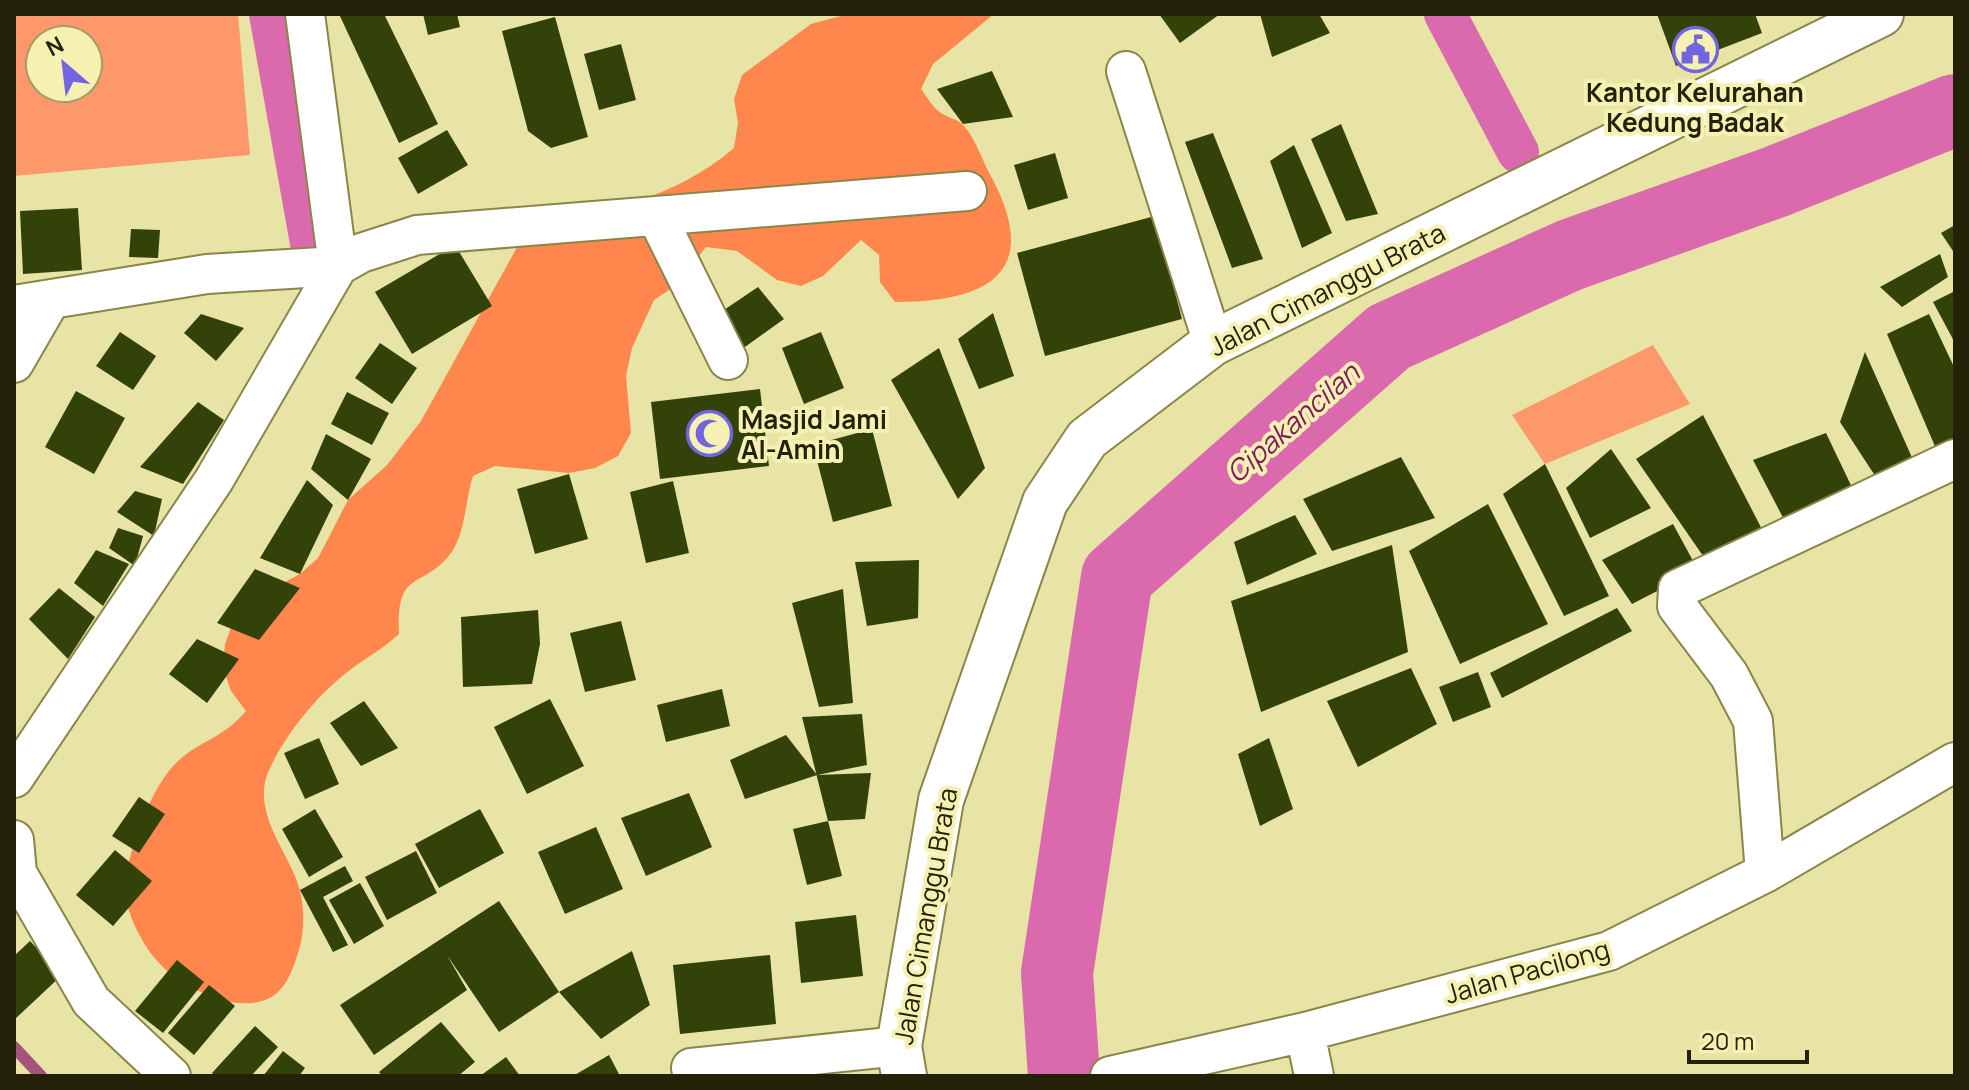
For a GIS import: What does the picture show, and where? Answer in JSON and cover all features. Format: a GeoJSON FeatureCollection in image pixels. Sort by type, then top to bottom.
{"type":"FeatureCollection","features":[{"type":"Feature","properties":{"kind":"street"},"geometry":{"type":"LineString","coordinates":[[14,778],[214,480],[338,266],[305,14]]}},
{"type":"Feature","properties":{"kind":"street","name":"Jalan Cimanggu Brata"},"geometry":{"type":"LineString","coordinates":[[902,1061],[941,800],[1045,502],[1087,439],[1213,343],[1881,14]]}},
{"type":"Feature","properties":{"kind":"street"},"geometry":{"type":"LineString","coordinates":[[1126,71],[1213,343]]}},
{"type":"Feature","properties":{"kind":"street"},"geometry":{"type":"LineString","coordinates":[[14,305],[207,274],[338,266],[361,253],[417,235],[967,191]]}},
{"type":"Feature","properties":{"kind":"street"},"geometry":{"type":"LineString","coordinates":[[657,217],[728,360]]}},
{"type":"Feature","properties":{"kind":"street"},"geometry":{"type":"LineString","coordinates":[[14,363],[51,299]]}},
{"type":"Feature","properties":{"kind":"street"},"geometry":{"type":"LineString","coordinates":[[1765,873],[1753,721],[1729,675],[1677,606],[1678,589],[1955,459]]}},
{"type":"Feature","properties":{"kind":"street","name":"Jalan Pacilong"},"geometry":{"type":"LineString","coordinates":[[1110,1076],[1305,1032],[1609,951],[1765,873],[1955,762]]}},
{"type":"Feature","properties":{"kind":"street"},"geometry":{"type":"LineString","coordinates":[[14,840],[17,873],[91,1001],[171,1076]]}},
{"type":"Feature","properties":{"kind":"street"},"geometry":{"type":"LineString","coordinates":[[1305,1032],[1314,1076]]}},
{"type":"Feature","properties":{"kind":"street"},"geometry":{"type":"LineString","coordinates":[[691,1068],[902,1061]]}},
{"type":"Feature","properties":{"kind":"shaded area"},"geometry":{"type":"Polygon","coordinates":[[[14,14],[238,14],[250,155],[14,176],[14,14]]]}},
{"type":"Feature","properties":{"kind":"shaded area"},"geometry":{"type":"Polygon","coordinates":[[[848,14],[994,14],[933,64],[921,89],[938,111],[967,129],[1006,211],[1011,238],[1007,260],[996,276],[979,288],[955,296],[895,302],[880,282],[879,255],[861,240],[823,276],[801,286],[777,280],[737,251],[706,247],[675,286],[654,300],[632,348],[626,376],[631,433],[618,456],[595,468],[569,473],[495,466],[473,476],[456,545],[440,565],[406,589],[399,613],[399,634],[327,690],[295,727],[277,754],[265,782],[266,810],[298,885],[303,914],[301,944],[286,983],[266,1000],[234,1002],[200,992],[171,974],[139,935],[126,899],[126,876],[144,815],[169,771],[246,711],[231,691],[223,668],[225,644],[233,622],[248,602],[300,574],[318,558],[348,500],[387,465],[421,421],[526,231],[636,202],[687,180],[711,165],[734,148],[738,123],[734,99],[742,75],[811,24],[848,14]]]}},
{"type":"Feature","properties":{"kind":"shaded area"},"geometry":{"type":"Polygon","coordinates":[[[1653,345],[1690,404],[1545,464],[1512,415],[1653,345]]]}},
{"type":"Feature","properties":{"kind":"building"},"geometry":{"type":"Polygon","coordinates":[[[339,14],[384,14],[438,124],[399,143],[339,14]]]}},
{"type":"Feature","properties":{"kind":"building"},"geometry":{"type":"Polygon","coordinates":[[[423,14],[457,14],[460,27],[428,35],[423,14]]]}},
{"type":"Feature","properties":{"kind":"building"},"geometry":{"type":"Polygon","coordinates":[[[1159,14],[1220,14],[1180,43],[1159,14]]]}},
{"type":"Feature","properties":{"kind":"building"},"geometry":{"type":"Polygon","coordinates":[[[1260,14],[1319,14],[1330,33],[1272,57],[1260,14]]]}},
{"type":"Feature","properties":{"kind":"building","name":"Kantor Kelurahan Kedung Badak"},"geometry":{"type":"Polygon","coordinates":[[[1657,14],[1755,14],[1762,33],[1676,66],[1657,14]]]}},
{"type":"Feature","properties":{"kind":"building"},"geometry":{"type":"Polygon","coordinates":[[[555,17],[588,137],[551,148],[528,131],[502,31],[555,17]]]}},
{"type":"Feature","properties":{"kind":"building"},"geometry":{"type":"Polygon","coordinates":[[[621,44],[636,100],[599,110],[584,54],[621,44]]]}},
{"type":"Feature","properties":{"kind":"building"},"geometry":{"type":"Polygon","coordinates":[[[992,71],[1013,117],[963,124],[937,89],[992,71]]]}},
{"type":"Feature","properties":{"kind":"building"},"geometry":{"type":"Polygon","coordinates":[[[1341,124],[1378,214],[1346,221],[1311,139],[1341,124]]]}},
{"type":"Feature","properties":{"kind":"building"},"geometry":{"type":"Polygon","coordinates":[[[447,130],[468,165],[418,194],[398,158],[447,130]]]}},
{"type":"Feature","properties":{"kind":"building"},"geometry":{"type":"Polygon","coordinates":[[[1213,133],[1263,259],[1232,268],[1185,142],[1213,133]]]}},
{"type":"Feature","properties":{"kind":"building"},"geometry":{"type":"Polygon","coordinates":[[[1294,145],[1332,233],[1302,248],[1270,161],[1294,145]]]}},
{"type":"Feature","properties":{"kind":"building"},"geometry":{"type":"Polygon","coordinates":[[[1055,153],[1068,198],[1028,210],[1014,165],[1055,153]]]}},
{"type":"Feature","properties":{"kind":"building"},"geometry":{"type":"Polygon","coordinates":[[[78,208],[82,270],[23,274],[20,211],[78,208]]]}},
{"type":"Feature","properties":{"kind":"building"},"geometry":{"type":"Polygon","coordinates":[[[1155,216],[1182,319],[1045,356],[1017,253],[1155,216]]]}},
{"type":"Feature","properties":{"kind":"building"},"geometry":{"type":"Polygon","coordinates":[[[1955,225],[1955,254],[1941,233],[1955,225]]]}},
{"type":"Feature","properties":{"kind":"building"},"geometry":{"type":"Polygon","coordinates":[[[131,229],[160,230],[158,258],[129,257],[131,229]]]}},
{"type":"Feature","properties":{"kind":"building"},"geometry":{"type":"Polygon","coordinates":[[[455,245],[492,306],[412,354],[375,292],[455,245]]]}},
{"type":"Feature","properties":{"kind":"building"},"geometry":{"type":"Polygon","coordinates":[[[1940,254],[1948,277],[1902,307],[1880,287],[1940,254]]]}},
{"type":"Feature","properties":{"kind":"building"},"geometry":{"type":"Polygon","coordinates":[[[758,287],[784,319],[738,352],[715,316],[758,287]]]}},
{"type":"Feature","properties":{"kind":"building"},"geometry":{"type":"Polygon","coordinates":[[[1955,291],[1955,343],[1933,302],[1955,291]]]}},
{"type":"Feature","properties":{"kind":"building"},"geometry":{"type":"Polygon","coordinates":[[[993,313],[1014,376],[979,389],[958,339],[993,313]]]}},
{"type":"Feature","properties":{"kind":"building"},"geometry":{"type":"Polygon","coordinates":[[[201,314],[244,328],[216,361],[184,333],[201,314]]]}},
{"type":"Feature","properties":{"kind":"building"},"geometry":{"type":"Polygon","coordinates":[[[1929,314],[1955,369],[1955,441],[1937,451],[1887,334],[1929,314]]]}},
{"type":"Feature","properties":{"kind":"building"},"geometry":{"type":"Polygon","coordinates":[[[120,332],[156,356],[133,390],[96,366],[120,332]]]}},
{"type":"Feature","properties":{"kind":"building"},"geometry":{"type":"Polygon","coordinates":[[[821,332],[844,388],[804,404],[782,348],[821,332]]]}},
{"type":"Feature","properties":{"kind":"building"},"geometry":{"type":"Polygon","coordinates":[[[380,343],[417,368],[392,404],[355,378],[380,343]]]}},
{"type":"Feature","properties":{"kind":"building"},"geometry":{"type":"Polygon","coordinates":[[[939,348],[985,468],[958,499],[891,380],[939,348]]]}},
{"type":"Feature","properties":{"kind":"building"},"geometry":{"type":"Polygon","coordinates":[[[1865,352],[1918,471],[1883,488],[1840,422],[1865,352]]]}},
{"type":"Feature","properties":{"kind":"building","name":"Masjid Jami Al-Amin"},"geometry":{"type":"Polygon","coordinates":[[[760,389],[769,466],[660,479],[651,402],[760,389]]]}},
{"type":"Feature","properties":{"kind":"building"},"geometry":{"type":"Polygon","coordinates":[[[76,391],[125,418],[94,474],[45,447],[76,391]]]}},
{"type":"Feature","properties":{"kind":"building"},"geometry":{"type":"Polygon","coordinates":[[[347,392],[389,413],[372,445],[331,424],[347,392]]]}},
{"type":"Feature","properties":{"kind":"building"},"geometry":{"type":"Polygon","coordinates":[[[198,402],[224,420],[183,484],[140,467],[198,402]]]}},
{"type":"Feature","properties":{"kind":"building"},"geometry":{"type":"Polygon","coordinates":[[[1703,415],[1767,539],[1710,566],[1636,459],[1703,415]]]}},
{"type":"Feature","properties":{"kind":"building"},"geometry":{"type":"Polygon","coordinates":[[[872,429],[892,506],[833,522],[813,445],[872,429]]]}},
{"type":"Feature","properties":{"kind":"building"},"geometry":{"type":"Polygon","coordinates":[[[1826,433],[1858,500],[1790,531],[1753,460],[1826,433]]]}},
{"type":"Feature","properties":{"kind":"building"},"geometry":{"type":"Polygon","coordinates":[[[326,434],[371,459],[348,500],[311,469],[326,434]]]}},
{"type":"Feature","properties":{"kind":"building"},"geometry":{"type":"Polygon","coordinates":[[[1611,449],[1651,508],[1590,538],[1566,488],[1611,449]]]}},
{"type":"Feature","properties":{"kind":"building"},"geometry":{"type":"Polygon","coordinates":[[[1401,457],[1435,518],[1332,551],[1303,499],[1401,457]]]}},
{"type":"Feature","properties":{"kind":"building"},"geometry":{"type":"Polygon","coordinates":[[[1545,464],[1609,596],[1564,616],[1503,494],[1545,464]]]}},
{"type":"Feature","properties":{"kind":"building"},"geometry":{"type":"Polygon","coordinates":[[[569,474],[588,539],[535,554],[517,489],[569,474]]]}},
{"type":"Feature","properties":{"kind":"building"},"geometry":{"type":"Polygon","coordinates":[[[307,480],[333,505],[300,574],[260,558],[307,480]]]}},
{"type":"Feature","properties":{"kind":"building"},"geometry":{"type":"Polygon","coordinates":[[[673,481],[689,553],[646,563],[630,492],[673,481]]]}},
{"type":"Feature","properties":{"kind":"building"},"geometry":{"type":"Polygon","coordinates":[[[135,491],[162,499],[154,536],[117,512],[135,491]]]}},
{"type":"Feature","properties":{"kind":"building"},"geometry":{"type":"Polygon","coordinates":[[[1488,504],[1548,624],[1460,664],[1409,551],[1488,504]]]}},
{"type":"Feature","properties":{"kind":"building"},"geometry":{"type":"Polygon","coordinates":[[[1295,515],[1317,554],[1247,585],[1234,542],[1295,515]]]}},
{"type":"Feature","properties":{"kind":"building"},"geometry":{"type":"Polygon","coordinates":[[[1673,524],[1698,570],[1632,604],[1602,560],[1673,524]]]}},
{"type":"Feature","properties":{"kind":"building"},"geometry":{"type":"Polygon","coordinates":[[[118,528],[143,536],[135,566],[109,548],[118,528]]]}},
{"type":"Feature","properties":{"kind":"building"},"geometry":{"type":"Polygon","coordinates":[[[1392,545],[1408,652],[1261,712],[1231,601],[1392,545]]]}},
{"type":"Feature","properties":{"kind":"building"},"geometry":{"type":"Polygon","coordinates":[[[96,550],[129,564],[103,606],[74,583],[96,550]]]}},
{"type":"Feature","properties":{"kind":"building"},"geometry":{"type":"Polygon","coordinates":[[[919,560],[918,618],[867,626],[855,562],[919,560]]]}},
{"type":"Feature","properties":{"kind":"building"},"geometry":{"type":"Polygon","coordinates":[[[255,569],[300,588],[259,640],[217,623],[255,569]]]}},
{"type":"Feature","properties":{"kind":"building"},"geometry":{"type":"Polygon","coordinates":[[[59,588],[95,617],[68,659],[29,619],[59,588]]]}},
{"type":"Feature","properties":{"kind":"building"},"geometry":{"type":"Polygon","coordinates":[[[843,589],[853,703],[819,707],[792,603],[843,589]]]}},
{"type":"Feature","properties":{"kind":"building"},"geometry":{"type":"Polygon","coordinates":[[[1617,608],[1632,631],[1502,698],[1490,673],[1617,608]]]}},
{"type":"Feature","properties":{"kind":"building"},"geometry":{"type":"Polygon","coordinates":[[[538,610],[540,644],[532,684],[463,687],[461,617],[538,610]]]}},
{"type":"Feature","properties":{"kind":"building"},"geometry":{"type":"Polygon","coordinates":[[[621,621],[636,680],[585,692],[570,633],[621,621]]]}},
{"type":"Feature","properties":{"kind":"building"},"geometry":{"type":"Polygon","coordinates":[[[197,639],[239,659],[207,703],[169,674],[197,639]]]}},
{"type":"Feature","properties":{"kind":"building"},"geometry":{"type":"Polygon","coordinates":[[[1411,668],[1437,724],[1358,767],[1327,701],[1411,668]]]}},
{"type":"Feature","properties":{"kind":"building"},"geometry":{"type":"Polygon","coordinates":[[[1478,672],[1491,707],[1453,722],[1439,687],[1478,672]]]}},
{"type":"Feature","properties":{"kind":"building"},"geometry":{"type":"Polygon","coordinates":[[[722,689],[730,726],[666,742],[657,705],[722,689]]]}},
{"type":"Feature","properties":{"kind":"building"},"geometry":{"type":"Polygon","coordinates":[[[550,699],[584,766],[527,794],[494,727],[550,699]]]}},
{"type":"Feature","properties":{"kind":"building"},"geometry":{"type":"Polygon","coordinates":[[[364,701],[398,748],[361,766],[330,723],[364,701]]]}},
{"type":"Feature","properties":{"kind":"building"},"geometry":{"type":"Polygon","coordinates":[[[862,714],[867,765],[817,775],[871,773],[865,819],[828,821],[802,717],[862,714]]]}},
{"type":"Feature","properties":{"kind":"building"},"geometry":{"type":"Polygon","coordinates":[[[786,735],[817,775],[745,799],[730,760],[786,735]]]}},
{"type":"Feature","properties":{"kind":"building"},"geometry":{"type":"Polygon","coordinates":[[[319,738],[339,784],[305,799],[284,753],[319,738]]]}},
{"type":"Feature","properties":{"kind":"building"},"geometry":{"type":"Polygon","coordinates":[[[1269,738],[1293,809],[1260,826],[1238,754],[1269,738]]]}},
{"type":"Feature","properties":{"kind":"building"},"geometry":{"type":"Polygon","coordinates":[[[689,793],[712,847],[646,876],[621,818],[689,793]]]}},
{"type":"Feature","properties":{"kind":"building"},"geometry":{"type":"Polygon","coordinates":[[[139,797],[165,814],[139,853],[112,836],[139,797]]]}},
{"type":"Feature","properties":{"kind":"building"},"geometry":{"type":"Polygon","coordinates":[[[315,809],[343,857],[309,877],[282,829],[315,809]]]}},
{"type":"Feature","properties":{"kind":"building"},"geometry":{"type":"Polygon","coordinates":[[[480,809],[504,853],[439,888],[415,844],[480,809]]]}},
{"type":"Feature","properties":{"kind":"building"},"geometry":{"type":"Polygon","coordinates":[[[828,821],[842,876],[807,885],[793,829],[828,821]]]}},
{"type":"Feature","properties":{"kind":"building"},"geometry":{"type":"Polygon","coordinates":[[[596,827],[623,889],[565,914],[538,852],[596,827]]]}},
{"type":"Feature","properties":{"kind":"building"},"geometry":{"type":"Polygon","coordinates":[[[115,850],[152,881],[113,926],[76,895],[115,850]]]}},
{"type":"Feature","properties":{"kind":"building"},"geometry":{"type":"Polygon","coordinates":[[[416,851],[437,893],[387,920],[365,877],[416,851]]]}},
{"type":"Feature","properties":{"kind":"building"},"geometry":{"type":"Polygon","coordinates":[[[345,866],[353,881],[323,897],[348,945],[333,952],[300,890],[345,866]]]}},
{"type":"Feature","properties":{"kind":"building"},"geometry":{"type":"Polygon","coordinates":[[[360,883],[384,926],[354,944],[329,900],[360,883]]]}},
{"type":"Feature","properties":{"kind":"building"},"geometry":{"type":"Polygon","coordinates":[[[499,901],[559,992],[499,1032],[447,955],[467,990],[374,1055],[340,1005],[499,901]]]}},
{"type":"Feature","properties":{"kind":"building"},"geometry":{"type":"Polygon","coordinates":[[[856,915],[863,976],[801,983],[795,922],[856,915]]]}},
{"type":"Feature","properties":{"kind":"building"},"geometry":{"type":"Polygon","coordinates":[[[30,941],[62,975],[14,1020],[14,956],[30,941]]]}},
{"type":"Feature","properties":{"kind":"building"},"geometry":{"type":"Polygon","coordinates":[[[632,951],[650,1005],[601,1039],[559,992],[632,951]]]}},
{"type":"Feature","properties":{"kind":"building"},"geometry":{"type":"Polygon","coordinates":[[[770,955],[776,1024],[680,1034],[673,965],[770,955]]]}},
{"type":"Feature","properties":{"kind":"building"},"geometry":{"type":"Polygon","coordinates":[[[177,960],[204,982],[163,1033],[135,1011],[177,960]]]}},
{"type":"Feature","properties":{"kind":"building"},"geometry":{"type":"Polygon","coordinates":[[[209,985],[235,1006],[194,1055],[168,1033],[209,985]]]}},
{"type":"Feature","properties":{"kind":"building"},"geometry":{"type":"Polygon","coordinates":[[[441,1022],[475,1062],[458,1076],[382,1076],[379,1072],[441,1022]]]}},
{"type":"Feature","properties":{"kind":"building"},"geometry":{"type":"Polygon","coordinates":[[[255,1026],[278,1047],[251,1076],[215,1076],[212,1073],[255,1026]]]}},
{"type":"Feature","properties":{"kind":"building"},"geometry":{"type":"Polygon","coordinates":[[[283,1051],[305,1068],[299,1076],[263,1076],[283,1051]]]}},
{"type":"Feature","properties":{"kind":"building"},"geometry":{"type":"Polygon","coordinates":[[[609,1055],[620,1076],[573,1076],[609,1055]]]}},
{"type":"Feature","properties":{"kind":"building"},"geometry":{"type":"Polygon","coordinates":[[[506,1057],[520,1076],[480,1076],[506,1057]]]}},
{"type":"Feature","properties":{"kind":"waterway"},"geometry":{"type":"LineString","coordinates":[[270,14],[311,243]]}},
{"type":"Feature","properties":{"kind":"waterway"},"geometry":{"type":"LineString","coordinates":[[1445,14],[1518,152]]}},
{"type":"Feature","properties":{"kind":"waterway","name":"Cipakancilan"},"geometry":{"type":"LineString","coordinates":[[1064,1076],[1057,973],[1117,577],[1389,337],[1570,255],[1775,182],[1955,110]]}},
{"type":"Feature","properties":{"kind":"waterway"},"geometry":{"type":"LineString","coordinates":[[14,1047],[41,1076]]}},
{"type":"Feature","properties":{"kind":"place","name":"Kantor Kelurahan Kedung Badak"},"geometry":{"type":"Point","coordinates":[1695,49]}},
{"type":"Feature","properties":{"kind":"place","name":"Masjid Jami Al-Amin"},"geometry":{"type":"Point","coordinates":[710,434]}}]}
